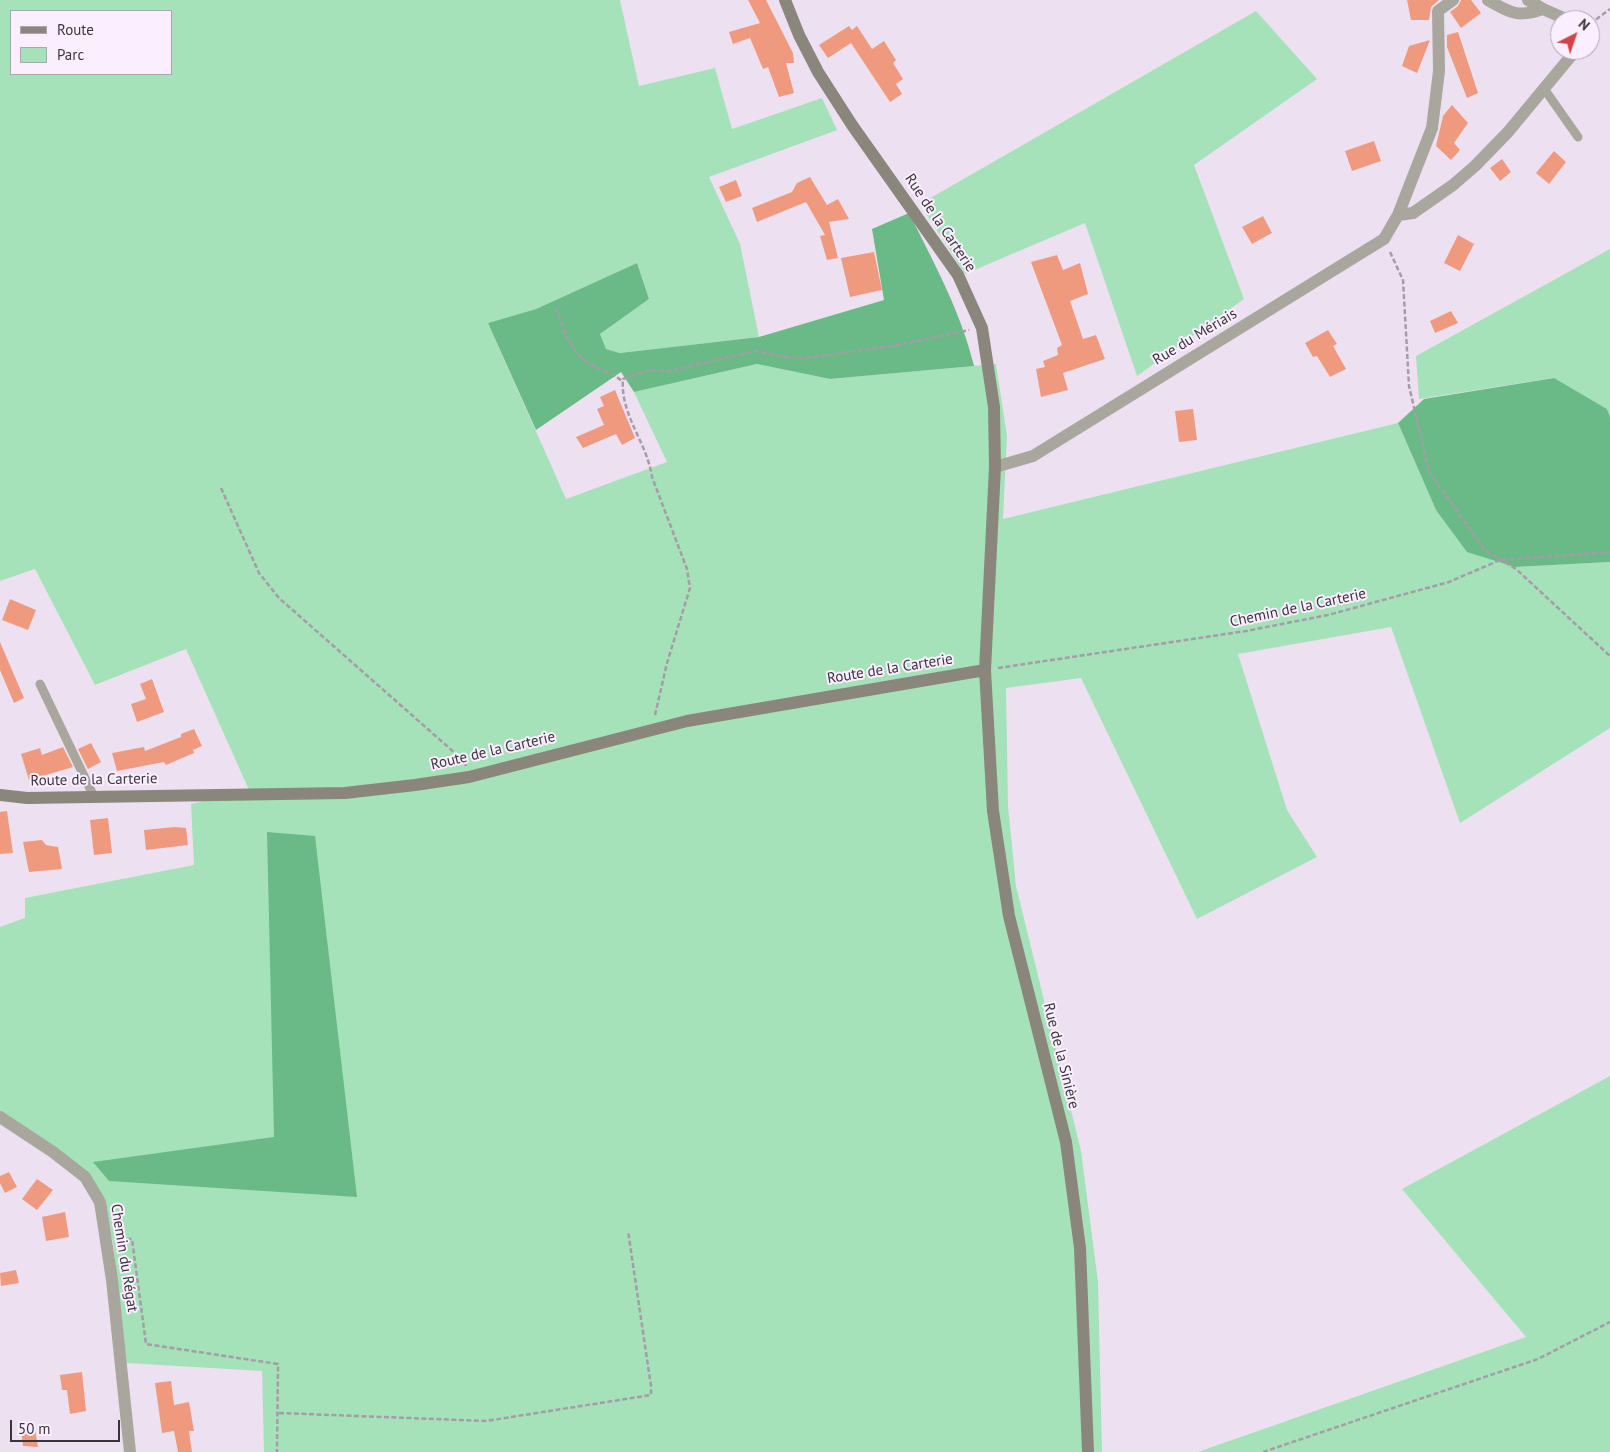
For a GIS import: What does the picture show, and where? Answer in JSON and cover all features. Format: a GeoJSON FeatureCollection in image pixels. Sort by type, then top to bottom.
{"type":"FeatureCollection","features":[{"type":"Feature","properties":{"kind":"street","name":"Rue de la Carterie"},"geometry":{"type":"LineString","coordinates":[[785,0],[799,35],[818,72],[852,125],[958,275],[982,328],[994,407],[995,467],[985,670]]}},
{"type":"Feature","properties":{"kind":"street","name":"Rue du Mériais"},"geometry":{"type":"LineString","coordinates":[[995,467],[1033,456],[1384,239],[1398,214],[1432,128],[1439,71],[1438,11],[1452,0]]}},
{"type":"Feature","properties":{"kind":"street"},"geometry":{"type":"LineString","coordinates":[[1488,0],[1525,16],[1543,10]]}},
{"type":"Feature","properties":{"kind":"street"},"geometry":{"type":"LineString","coordinates":[[1528,0],[1550,13]]}},
{"type":"Feature","properties":{"kind":"street"},"geometry":{"type":"LineString","coordinates":[[1398,214],[1413,214],[1453,185],[1501,139],[1545,90],[1568,60]]}},
{"type":"Feature","properties":{"kind":"street","name":"Route de la Carterie"},"geometry":{"type":"LineString","coordinates":[[0,795],[27,798],[345,794],[470,776],[646,730],[865,689],[985,670]]}},
{"type":"Feature","properties":{"kind":"street","name":"Rue de la Sinière"},"geometry":{"type":"LineString","coordinates":[[985,670],[993,810],[1009,916],[1066,1142],[1080,1248],[1088,1452]]}},
{"type":"Feature","properties":{"kind":"street","name":"Chemin du Régat"},"geometry":{"type":"LineString","coordinates":[[0,1116],[53,1152],[85,1177],[100,1202],[120,1346],[130,1452]]}},
{"type":"Feature","properties":{"kind":"lane"},"geometry":{"type":"LineString","coordinates":[[1545,90],[1578,137]]}},
{"type":"Feature","properties":{"kind":"lane"},"geometry":{"type":"LineString","coordinates":[[40,684],[94,797]]}},
{"type":"Feature","properties":{"kind":"path"},"geometry":{"type":"LineString","coordinates":[[1384,239],[1403,280],[1410,386],[1429,472],[1485,550],[1516,570],[1576,628],[1610,656]]}},
{"type":"Feature","properties":{"kind":"path"},"geometry":{"type":"LineString","coordinates":[[556,308],[571,346],[588,363],[614,373],[623,382]]}},
{"type":"Feature","properties":{"kind":"path"},"geometry":{"type":"LineString","coordinates":[[646,730],[655,714],[667,663],[690,588],[687,569],[652,477],[650,461],[624,402],[623,379],[650,370],[670,372],[756,351],[798,359],[893,346],[982,328]]}},
{"type":"Feature","properties":{"kind":"path"},"geometry":{"type":"LineString","coordinates":[[221,488],[259,573],[279,598],[464,761],[470,776]]}},
{"type":"Feature","properties":{"kind":"path","name":"Chemin de la Carterie"},"geometry":{"type":"LineString","coordinates":[[985,670],[1067,660],[1246,631],[1328,615],[1449,582],[1500,560],[1610,552]]}},
{"type":"Feature","properties":{"kind":"path"},"geometry":{"type":"LineString","coordinates":[[279,1413],[486,1421],[651,1395],[652,1386],[628,1231]]}},
{"type":"Feature","properties":{"kind":"path"},"geometry":{"type":"LineString","coordinates":[[106,1238],[132,1240],[146,1344],[278,1364],[279,1413],[277,1452]]}},
{"type":"Feature","properties":{"kind":"path"},"geometry":{"type":"LineString","coordinates":[[1263,1452],[1538,1359],[1610,1322]]}},
{"type":"Feature","properties":{"kind":"green space"},"geometry":{"type":"Polygon","coordinates":[[[0,0],[620,0],[639,86],[715,68],[732,129],[822,98],[837,130],[709,177],[740,244],[759,337],[620,353],[605,349],[600,334],[649,299],[637,263],[536,309],[488,323],[566,499],[667,462],[634,392],[757,364],[830,379],[996,364],[1007,436],[1003,519],[1398,423],[1436,510],[1515,567],[1610,562],[1610,728],[1460,823],[1391,627],[1238,654],[1287,810],[1317,857],[1197,919],[1081,678],[1006,688],[1008,806],[1016,886],[1081,1151],[1098,1282],[1102,1452],[264,1452],[262,1371],[126,1363],[113,1243],[103,1204],[84,1174],[0,1111],[0,927],[25,918],[25,898],[194,865],[191,804],[249,790],[186,649],[95,685],[35,569],[0,581],[0,0]]]}},
{"type":"Feature","properties":{"kind":"green space"},"geometry":{"type":"Polygon","coordinates":[[[1256,11],[1317,79],[1194,165],[1244,299],[1137,376],[1085,223],[965,274],[920,204],[1256,11]]]}},
{"type":"Feature","properties":{"kind":"green space"},"geometry":{"type":"Polygon","coordinates":[[[909,213],[954,307],[969,346],[974,366],[830,379],[757,364],[634,392],[621,372],[536,430],[488,323],[536,309],[637,263],[649,299],[600,334],[606,349],[620,353],[759,337],[884,300],[872,229],[909,213]]]}},
{"type":"Feature","properties":{"kind":"green space"},"geometry":{"type":"Polygon","coordinates":[[[1610,249],[1610,417],[1607,409],[1553,378],[1419,399],[1416,356],[1610,249]]]}},
{"type":"Feature","properties":{"kind":"green space"},"geometry":{"type":"Polygon","coordinates":[[[1554,378],[1607,409],[1610,417],[1610,562],[1515,567],[1467,552],[1436,510],[1398,423],[1424,399],[1554,378]]]}},
{"type":"Feature","properties":{"kind":"green space"},"geometry":{"type":"Polygon","coordinates":[[[267,832],[315,836],[357,1197],[109,1181],[93,1162],[274,1137],[267,832]]]}},
{"type":"Feature","properties":{"kind":"green space"},"geometry":{"type":"Polygon","coordinates":[[[1610,1076],[1610,1452],[1198,1452],[1526,1337],[1402,1189],[1610,1076]]]}},
{"type":"Feature","properties":{"kind":"building"},"geometry":{"type":"Polygon","coordinates":[[[748,0],[766,0],[793,53],[794,63],[786,63],[794,93],[779,97],[768,67],[763,69],[750,38],[733,44],[729,32],[760,23],[748,0]]]}},
{"type":"Feature","properties":{"kind":"building"},"geometry":{"type":"Polygon","coordinates":[[[1407,0],[1439,0],[1431,7],[1429,20],[1411,20],[1407,0]]]}},
{"type":"Feature","properties":{"kind":"building"},"geometry":{"type":"Polygon","coordinates":[[[1461,0],[1471,0],[1481,13],[1461,28],[1450,12],[1458,6],[1461,0]]]}},
{"type":"Feature","properties":{"kind":"building"},"geometry":{"type":"Polygon","coordinates":[[[849,26],[852,30],[857,26],[872,49],[884,41],[896,60],[893,63],[903,79],[896,84],[902,94],[890,102],[851,43],[828,58],[819,45],[849,26]]]}},
{"type":"Feature","properties":{"kind":"building"},"geometry":{"type":"Polygon","coordinates":[[[1458,32],[1478,93],[1467,98],[1447,47],[1447,35],[1458,32]]]}},
{"type":"Feature","properties":{"kind":"building"},"geometry":{"type":"Polygon","coordinates":[[[1430,40],[1417,73],[1402,66],[1409,46],[1430,40]]]}},
{"type":"Feature","properties":{"kind":"building"},"geometry":{"type":"Polygon","coordinates":[[[1452,105],[1468,123],[1454,143],[1460,150],[1451,160],[1436,146],[1443,116],[1452,105]]]}},
{"type":"Feature","properties":{"kind":"building"},"geometry":{"type":"Polygon","coordinates":[[[1374,141],[1381,161],[1352,171],[1345,151],[1374,141]]]}},
{"type":"Feature","properties":{"kind":"building"},"geometry":{"type":"Polygon","coordinates":[[[1554,151],[1566,162],[1549,184],[1536,173],[1554,151]]]}},
{"type":"Feature","properties":{"kind":"building"},"geometry":{"type":"Polygon","coordinates":[[[1502,159],[1511,172],[1500,181],[1490,168],[1502,159]]]}},
{"type":"Feature","properties":{"kind":"building"},"geometry":{"type":"Polygon","coordinates":[[[810,177],[827,205],[838,199],[849,219],[829,222],[838,258],[827,260],[820,236],[825,235],[806,202],[757,222],[752,208],[792,192],[797,183],[810,177]]]}},
{"type":"Feature","properties":{"kind":"building"},"geometry":{"type":"Polygon","coordinates":[[[736,180],[742,196],[726,202],[719,187],[736,180]]]}},
{"type":"Feature","properties":{"kind":"building"},"geometry":{"type":"Polygon","coordinates":[[[1263,216],[1272,233],[1252,244],[1242,227],[1263,216]]]}},
{"type":"Feature","properties":{"kind":"building"},"geometry":{"type":"Polygon","coordinates":[[[1458,235],[1474,244],[1460,271],[1444,263],[1458,235]]]}},
{"type":"Feature","properties":{"kind":"building"},"geometry":{"type":"Polygon","coordinates":[[[874,252],[882,290],[850,297],[841,258],[874,252]]]}},
{"type":"Feature","properties":{"kind":"building"},"geometry":{"type":"Polygon","coordinates":[[[1057,255],[1063,270],[1080,263],[1088,294],[1070,301],[1083,339],[1096,335],[1105,359],[1063,373],[1068,390],[1041,397],[1036,369],[1045,367],[1043,361],[1058,355],[1057,348],[1062,345],[1031,262],[1057,255]]]}},
{"type":"Feature","properties":{"kind":"building"},"geometry":{"type":"Polygon","coordinates":[[[1451,311],[1458,323],[1435,333],[1430,321],[1451,311]]]}},
{"type":"Feature","properties":{"kind":"building"},"geometry":{"type":"Polygon","coordinates":[[[1328,330],[1337,344],[1333,346],[1346,369],[1330,377],[1317,356],[1313,357],[1305,343],[1328,330]]]}},
{"type":"Feature","properties":{"kind":"building"},"geometry":{"type":"Polygon","coordinates":[[[615,390],[635,438],[622,445],[616,434],[583,448],[576,437],[604,425],[597,409],[604,406],[600,397],[615,390]]]}},
{"type":"Feature","properties":{"kind":"building"},"geometry":{"type":"Polygon","coordinates":[[[1193,409],[1197,440],[1179,442],[1175,411],[1193,409]]]}},
{"type":"Feature","properties":{"kind":"building"},"geometry":{"type":"Polygon","coordinates":[[[10,599],[36,610],[28,630],[2,620],[10,599]]]}},
{"type":"Feature","properties":{"kind":"building"},"geometry":{"type":"Polygon","coordinates":[[[0,642],[24,698],[14,703],[0,670],[0,642]]]}},
{"type":"Feature","properties":{"kind":"building"},"geometry":{"type":"Polygon","coordinates":[[[152,679],[164,712],[137,722],[131,704],[146,699],[140,684],[152,679]]]}},
{"type":"Feature","properties":{"kind":"building"},"geometry":{"type":"Polygon","coordinates":[[[194,729],[202,746],[193,750],[194,753],[166,765],[164,762],[117,771],[112,753],[144,747],[145,751],[181,737],[181,734],[194,729]]]}},
{"type":"Feature","properties":{"kind":"building"},"geometry":{"type":"Polygon","coordinates":[[[91,743],[101,762],[88,769],[78,749],[91,743]]]}},
{"type":"Feature","properties":{"kind":"building"},"geometry":{"type":"Polygon","coordinates":[[[63,747],[73,767],[29,780],[21,754],[40,748],[42,755],[63,747]]]}},
{"type":"Feature","properties":{"kind":"building"},"geometry":{"type":"Polygon","coordinates":[[[7,811],[13,853],[0,854],[0,812],[7,811]]]}},
{"type":"Feature","properties":{"kind":"building"},"geometry":{"type":"Polygon","coordinates":[[[108,818],[112,853],[94,855],[90,820],[108,818]]]}},
{"type":"Feature","properties":{"kind":"building"},"geometry":{"type":"Polygon","coordinates":[[[175,827],[186,828],[188,845],[146,850],[144,830],[175,827]]]}},
{"type":"Feature","properties":{"kind":"building"},"geometry":{"type":"Polygon","coordinates":[[[42,840],[46,845],[58,847],[62,869],[29,872],[23,842],[42,840]]]}},
{"type":"Feature","properties":{"kind":"building"},"geometry":{"type":"Polygon","coordinates":[[[9,1172],[17,1187],[5,1193],[0,1183],[0,1176],[9,1172]]]}},
{"type":"Feature","properties":{"kind":"building"},"geometry":{"type":"Polygon","coordinates":[[[37,1179],[53,1190],[37,1210],[22,1199],[37,1179]]]}},
{"type":"Feature","properties":{"kind":"building"},"geometry":{"type":"Polygon","coordinates":[[[65,1212],[69,1237],[46,1241],[42,1217],[65,1212]]]}},
{"type":"Feature","properties":{"kind":"building"},"geometry":{"type":"Polygon","coordinates":[[[16,1270],[19,1283],[1,1286],[0,1273],[16,1270]]]}},
{"type":"Feature","properties":{"kind":"building"},"geometry":{"type":"Polygon","coordinates":[[[82,1372],[86,1411],[70,1414],[67,1390],[62,1390],[60,1375],[82,1372]]]}},
{"type":"Feature","properties":{"kind":"building"},"geometry":{"type":"Polygon","coordinates":[[[171,1381],[174,1405],[189,1402],[194,1431],[189,1431],[192,1452],[178,1452],[174,1431],[162,1433],[155,1383],[171,1381]]]}},
{"type":"Feature","properties":{"kind":"building"},"geometry":{"type":"Polygon","coordinates":[[[35,1429],[38,1447],[23,1446],[21,1431],[35,1429]]]}}]}
